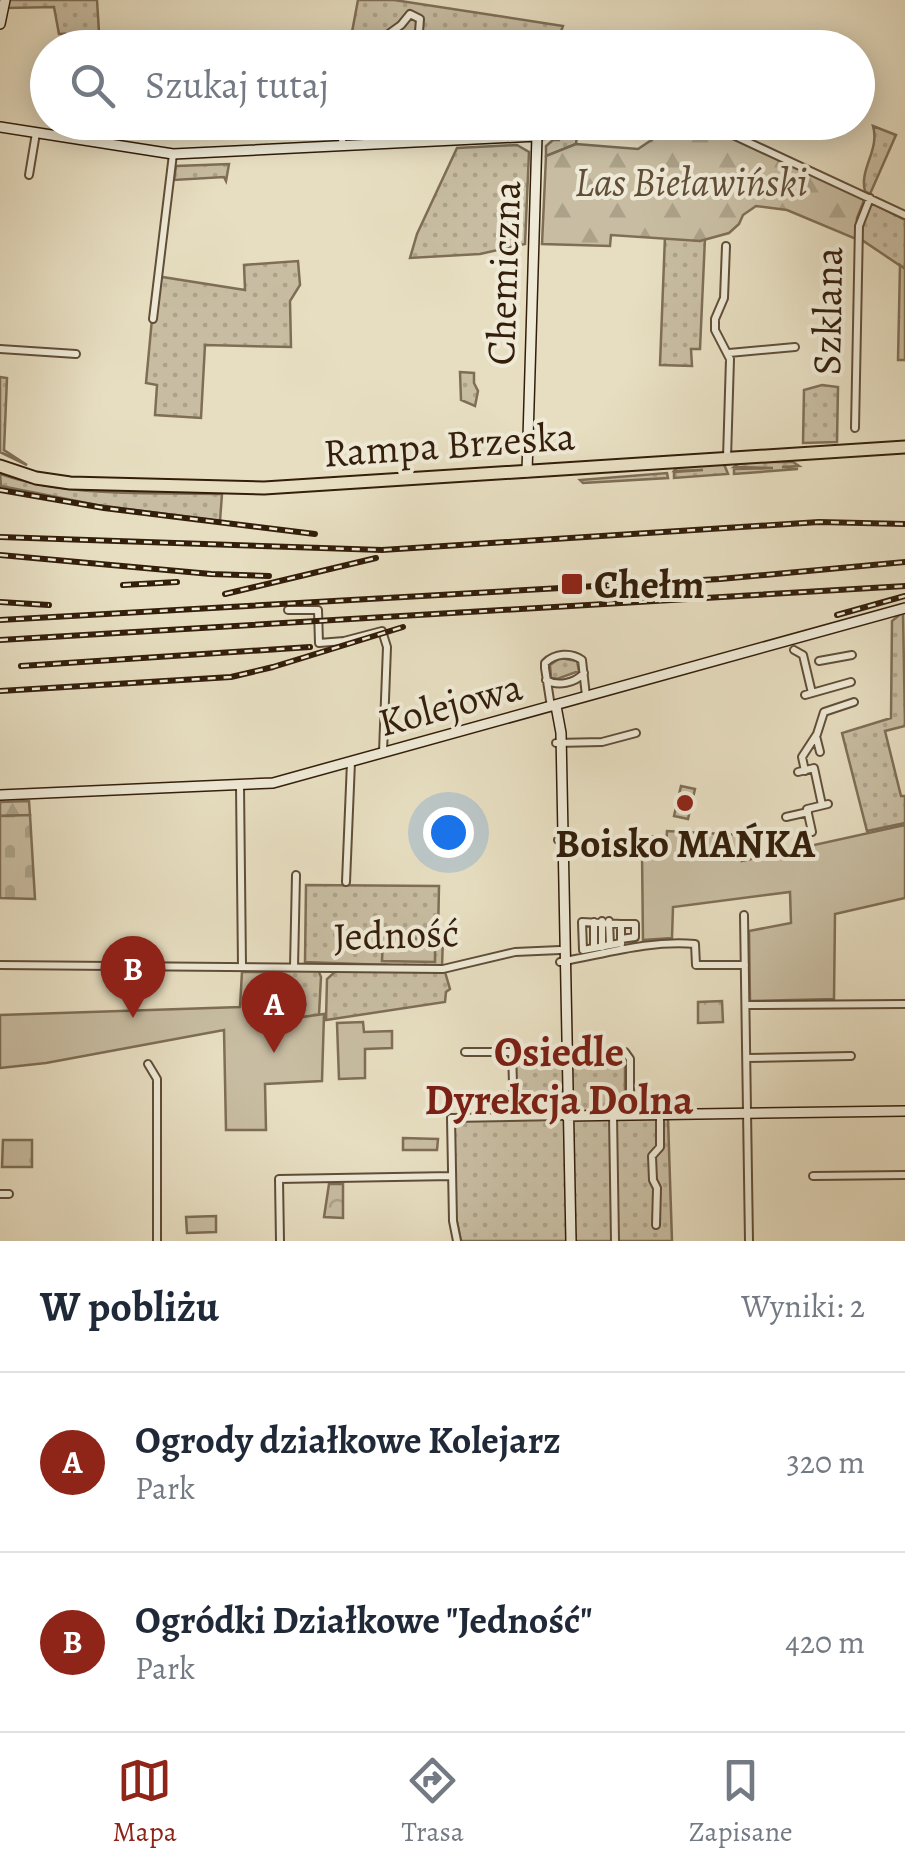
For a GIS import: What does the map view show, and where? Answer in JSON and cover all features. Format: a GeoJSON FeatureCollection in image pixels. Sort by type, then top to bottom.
{"type":"FeatureCollection","features":[{"type":"Feature","properties":{"kind":"highway","name":"Rampa Brzeska"},"geometry":{"type":"LineString","coordinates":[[0,466],[60,482],[264,488],[905,447]]}},
{"type":"Feature","properties":{"kind":"street"},"geometry":{"type":"LineString","coordinates":[[0,24],[4,0]]}},
{"type":"Feature","properties":{"kind":"street"},"geometry":{"type":"LineString","coordinates":[[394,30],[410,14],[420,20],[419,30]]}},
{"type":"Feature","properties":{"kind":"street","name":"Chemiczna"},"geometry":{"type":"LineString","coordinates":[[0,127],[30,132]]}},
{"type":"Feature","properties":{"kind":"street"},"geometry":{"type":"LineString","coordinates":[[29,175],[35,140]]}},
{"type":"Feature","properties":{"kind":"street","name":"Chemiczna"},"geometry":{"type":"LineString","coordinates":[[82,140],[173,154],[450,140]]}},
{"type":"Feature","properties":{"kind":"street"},"geometry":{"type":"LineString","coordinates":[[342,140],[342,145]]}},
{"type":"Feature","properties":{"kind":"street","name":"Chemiczna"},"geometry":{"type":"LineString","coordinates":[[526,472],[537,140]]}},
{"type":"Feature","properties":{"kind":"street"},"geometry":{"type":"LineString","coordinates":[[744,140],[905,216]]}},
{"type":"Feature","properties":{"kind":"street"},"geometry":{"type":"LineString","coordinates":[[153,319],[173,154]]}},
{"type":"Feature","properties":{"kind":"street","name":"Szklana"},"geometry":{"type":"LineString","coordinates":[[855,428],[858,226],[870,198]]}},
{"type":"Feature","properties":{"kind":"street"},"geometry":{"type":"LineString","coordinates":[[726,246],[724,298],[715,320],[715,330],[729,353],[726,459]]}},
{"type":"Feature","properties":{"kind":"street"},"geometry":{"type":"LineString","coordinates":[[729,353],[795,346]]}},
{"type":"Feature","properties":{"kind":"street"},"geometry":{"type":"LineString","coordinates":[[0,349],[76,354]]}},
{"type":"Feature","properties":{"kind":"street","name":"Kolejowa"},"geometry":{"type":"LineString","coordinates":[[0,795],[240,786],[286,780],[905,608]]}},
{"type":"Feature","properties":{"kind":"street"},"geometry":{"type":"LineString","coordinates":[[288,610],[318,610],[318,643],[382,631],[387,647],[383,753]]}},
{"type":"Feature","properties":{"kind":"street"},"geometry":{"type":"LineString","coordinates":[[794,650],[803,655],[809,694],[851,682]]}},
{"type":"Feature","properties":{"kind":"street"},"geometry":{"type":"LineString","coordinates":[[818,661],[852,655]]}},
{"type":"Feature","properties":{"kind":"street"},"geometry":{"type":"LineString","coordinates":[[568,1241],[559,743],[554,706],[545,680],[545,662],[559,656],[579,657],[586,697]]}},
{"type":"Feature","properties":{"kind":"street"},"geometry":{"type":"LineString","coordinates":[[545,680],[559,684],[578,679],[584,673]]}},
{"type":"Feature","properties":{"kind":"street"},"geometry":{"type":"LineString","coordinates":[[812,716],[854,702]]}},
{"type":"Feature","properties":{"kind":"street"},"geometry":{"type":"LineString","coordinates":[[812,832],[807,809],[825,805],[814,768],[801,771],[802,756],[816,735],[824,712]]}},
{"type":"Feature","properties":{"kind":"street"},"geometry":{"type":"LineString","coordinates":[[559,743],[602,742],[636,733]]}},
{"type":"Feature","properties":{"kind":"street"},"geometry":{"type":"LineString","coordinates":[[816,735],[820,752]]}},
{"type":"Feature","properties":{"kind":"street"},"geometry":{"type":"LineString","coordinates":[[346,882],[351,762]]}},
{"type":"Feature","properties":{"kind":"street"},"geometry":{"type":"LineString","coordinates":[[240,786],[242,966]]}},
{"type":"Feature","properties":{"kind":"street"},"geometry":{"type":"LineString","coordinates":[[786,817],[808,812]]}},
{"type":"Feature","properties":{"kind":"street"},"geometry":{"type":"LineString","coordinates":[[561,840],[659,840]]}},
{"type":"Feature","properties":{"kind":"street","name":"Jedność"},"geometry":{"type":"LineString","coordinates":[[294,967],[296,875]]}},
{"type":"Feature","properties":{"kind":"street"},"geometry":{"type":"LineString","coordinates":[[744,915],[749,1241]]}},
{"type":"Feature","properties":{"kind":"street"},"geometry":{"type":"LineString","coordinates":[[602,921],[602,947]]}},
{"type":"Feature","properties":{"kind":"street"},"geometry":{"type":"LineString","coordinates":[[621,944],[635,937],[635,924],[582,922],[583,950],[621,944],[695,944],[696,965],[745,964]]}},
{"type":"Feature","properties":{"kind":"street"},"geometry":{"type":"LineString","coordinates":[[621,924],[621,944]]}},
{"type":"Feature","properties":{"kind":"street","name":"Jedność"},"geometry":{"type":"LineString","coordinates":[[0,966],[443,969],[515,952],[562,958],[621,944]]}},
{"type":"Feature","properties":{"kind":"street"},"geometry":{"type":"LineString","coordinates":[[746,1006],[905,1004]]}},
{"type":"Feature","properties":{"kind":"street"},"geometry":{"type":"LineString","coordinates":[[465,1052],[565,1050],[628,1054],[630,1115]]}},
{"type":"Feature","properties":{"kind":"street"},"geometry":{"type":"LineString","coordinates":[[512,1052],[514,1117]]}},
{"type":"Feature","properties":{"kind":"street"},"geometry":{"type":"LineString","coordinates":[[746,1058],[852,1056]]}},
{"type":"Feature","properties":{"kind":"street"},"geometry":{"type":"LineString","coordinates":[[148,1064],[158,1079],[157,1241]]}},
{"type":"Feature","properties":{"kind":"street"},"geometry":{"type":"LineString","coordinates":[[457,1241],[451,1118],[905,1111]]}},
{"type":"Feature","properties":{"kind":"street"},"geometry":{"type":"LineString","coordinates":[[656,1225],[658,1188],[653,1180],[652,1156],[660,1148],[660,1114]]}},
{"type":"Feature","properties":{"kind":"street"},"geometry":{"type":"LineString","coordinates":[[613,1115],[616,1241]]}},
{"type":"Feature","properties":{"kind":"street"},"geometry":{"type":"LineString","coordinates":[[814,1176],[905,1175]]}},
{"type":"Feature","properties":{"kind":"street"},"geometry":{"type":"LineString","coordinates":[[280,1241],[279,1179],[452,1176]]}},
{"type":"Feature","properties":{"kind":"green space"},"geometry":{"type":"Polygon","coordinates":[[[8,0],[97,0],[99,30],[58,30],[54,7],[7,8],[8,0]]]}},
{"type":"Feature","properties":{"kind":"green space"},"geometry":{"type":"Polygon","coordinates":[[[358,0],[394,0],[563,26],[561,30],[352,30],[358,0]]]}},
{"type":"Feature","properties":{"kind":"green space"},"geometry":{"type":"Polygon","coordinates":[[[875,127],[896,135],[870,194],[864,183],[875,127]]]}},
{"type":"Feature","properties":{"kind":"green space"},"geometry":{"type":"Polygon","coordinates":[[[553,140],[576,140],[576,144],[546,156],[546,146],[553,140]]]}},
{"type":"Feature","properties":{"kind":"green space","name":"Las Bieławiński"},"geometry":{"type":"Polygon","coordinates":[[[652,140],[737,140],[865,198],[857,218],[856,239],[787,210],[756,206],[729,233],[700,241],[611,235],[610,246],[542,244],[546,156],[576,144],[638,149],[652,140]]]}},
{"type":"Feature","properties":{"kind":"green space"},"geometry":{"type":"Polygon","coordinates":[[[517,145],[529,152],[525,244],[480,254],[410,258],[457,148],[517,145]]]}},
{"type":"Feature","properties":{"kind":"green space"},"geometry":{"type":"Polygon","coordinates":[[[229,164],[226,181],[224,177],[174,180],[176,166],[229,164]]]}},
{"type":"Feature","properties":{"kind":"green space"},"geometry":{"type":"Polygon","coordinates":[[[871,203],[905,220],[905,269],[862,240],[861,223],[871,203]]]}},
{"type":"Feature","properties":{"kind":"green space"},"geometry":{"type":"Polygon","coordinates":[[[665,236],[700,241],[705,238],[700,349],[691,349],[692,366],[660,365],[665,236]]]}},
{"type":"Feature","properties":{"kind":"green space"},"geometry":{"type":"Polygon","coordinates":[[[298,261],[300,285],[290,301],[291,347],[205,345],[201,418],[155,415],[157,385],[146,383],[156,276],[245,290],[244,265],[298,261]]]}},
{"type":"Feature","properties":{"kind":"green space"},"geometry":{"type":"Polygon","coordinates":[[[900,265],[905,269],[905,360],[898,360],[900,265]]]}},
{"type":"Feature","properties":{"kind":"green space"},"geometry":{"type":"Polygon","coordinates":[[[460,372],[474,373],[478,391],[475,406],[461,400],[460,372]]]}},
{"type":"Feature","properties":{"kind":"green space"},"geometry":{"type":"Polygon","coordinates":[[[0,377],[7,378],[4,450],[27,465],[0,452],[0,377]]]}},
{"type":"Feature","properties":{"kind":"green space"},"geometry":{"type":"Polygon","coordinates":[[[822,385],[838,387],[837,442],[803,443],[804,390],[822,385]]]}},
{"type":"Feature","properties":{"kind":"green space"},"geometry":{"type":"Polygon","coordinates":[[[793,462],[799,466],[782,467],[798,469],[734,474],[734,469],[773,468],[734,467],[739,463],[793,462]]]}},
{"type":"Feature","properties":{"kind":"green space"},"geometry":{"type":"Polygon","coordinates":[[[724,464],[728,474],[674,478],[674,472],[703,470],[674,471],[677,467],[724,464]]]}},
{"type":"Feature","properties":{"kind":"green space"},"geometry":{"type":"Polygon","coordinates":[[[667,473],[668,478],[583,483],[580,480],[667,473]]]}},
{"type":"Feature","properties":{"kind":"green space"},"geometry":{"type":"Polygon","coordinates":[[[0,474],[81,490],[222,494],[220,521],[97,505],[1,486],[0,474]]]}},
{"type":"Feature","properties":{"kind":"green space"},"geometry":{"type":"Polygon","coordinates":[[[903,612],[905,726],[885,731],[901,796],[905,796],[905,823],[867,831],[842,733],[891,718],[892,621],[903,612]]]}},
{"type":"Feature","properties":{"kind":"green space"},"geometry":{"type":"Polygon","coordinates":[[[560,658],[577,661],[579,671],[557,679],[551,677],[550,665],[560,658]]]}},
{"type":"Feature","properties":{"kind":"green space","name":"Boisko MAŃKA"},"geometry":{"type":"Polygon","coordinates":[[[681,786],[695,789],[688,819],[674,816],[681,786]]]}},
{"type":"Feature","properties":{"kind":"green space"},"geometry":{"type":"Polygon","coordinates":[[[29,801],[30,815],[0,816],[0,802],[29,801]]]}},
{"type":"Feature","properties":{"kind":"green space"},"geometry":{"type":"Polygon","coordinates":[[[30,815],[35,899],[0,898],[0,816],[30,815]]]}},
{"type":"Feature","properties":{"kind":"green space"},"geometry":{"type":"Polygon","coordinates":[[[905,825],[905,898],[835,914],[834,999],[750,1001],[749,931],[791,923],[790,892],[673,907],[672,938],[643,940],[642,852],[646,852],[646,847],[666,848],[667,831],[742,835],[742,861],[905,825]]]}},
{"type":"Feature","properties":{"kind":"green space"},"geometry":{"type":"Polygon","coordinates":[[[306,885],[439,886],[442,967],[305,962],[306,885]]]}},
{"type":"Feature","properties":{"kind":"green space"},"geometry":{"type":"Polygon","coordinates":[[[383,938],[435,939],[435,962],[382,961],[383,938]]]}},
{"type":"Feature","properties":{"kind":"green space"},"geometry":{"type":"Polygon","coordinates":[[[235,969],[273,970],[278,977],[281,970],[318,970],[319,1015],[266,1022],[267,972],[235,969]]]}},
{"type":"Feature","properties":{"kind":"green space"},"geometry":{"type":"Polygon","coordinates":[[[337,970],[445,972],[450,989],[445,1002],[326,1020],[327,979],[337,970]]]}},
{"type":"Feature","properties":{"kind":"green space"},"geometry":{"type":"Polygon","coordinates":[[[242,972],[267,972],[267,1022],[324,1014],[322,1081],[265,1084],[266,1130],[226,1130],[224,1030],[0,1068],[0,1015],[240,1007],[242,972]]]}},
{"type":"Feature","properties":{"kind":"green space"},"geometry":{"type":"Polygon","coordinates":[[[722,1001],[723,1022],[698,1023],[698,1002],[722,1001]]]}},
{"type":"Feature","properties":{"kind":"green space"},"geometry":{"type":"Polygon","coordinates":[[[363,1022],[364,1032],[392,1031],[392,1048],[365,1049],[365,1078],[339,1079],[337,1023],[363,1022]]]}},
{"type":"Feature","properties":{"kind":"green space"},"geometry":{"type":"Polygon","coordinates":[[[512,1051],[625,1052],[625,1115],[668,1118],[672,1241],[461,1241],[457,1222],[453,1221],[451,1118],[514,1117],[512,1051]]]}},
{"type":"Feature","properties":{"kind":"green space"},"geometry":{"type":"Polygon","coordinates":[[[403,1138],[438,1139],[437,1150],[403,1150],[403,1138]]]}},
{"type":"Feature","properties":{"kind":"green space"},"geometry":{"type":"Polygon","coordinates":[[[3,1140],[32,1140],[32,1167],[2,1167],[3,1140]]]}},
{"type":"Feature","properties":{"kind":"green space"},"geometry":{"type":"Polygon","coordinates":[[[329,1184],[343,1184],[343,1218],[324,1217],[329,1184]]]}},
{"type":"Feature","properties":{"kind":"green space"},"geometry":{"type":"Polygon","coordinates":[[[216,1216],[216,1232],[187,1233],[186,1217],[216,1216]]]}},
{"type":"Feature","properties":{"kind":"railway"},"geometry":{"type":"LineString","coordinates":[[0,490],[104,508],[315,534]]}},
{"type":"Feature","properties":{"kind":"railway"},"geometry":{"type":"LineString","coordinates":[[0,537],[382,550],[819,522],[905,524]]}},
{"type":"Feature","properties":{"kind":"railway"},"geometry":{"type":"LineString","coordinates":[[0,555],[269,576]]}},
{"type":"Feature","properties":{"kind":"railway"},"geometry":{"type":"LineString","coordinates":[[225,594],[376,558]]}},
{"type":"Feature","properties":{"kind":"railway"},"geometry":{"type":"LineString","coordinates":[[0,620],[720,579],[905,562]]}},
{"type":"Feature","properties":{"kind":"railway"},"geometry":{"type":"LineString","coordinates":[[123,585],[177,582]]}},
{"type":"Feature","properties":{"kind":"railway"},"geometry":{"type":"LineString","coordinates":[[0,640],[905,586]]}},
{"type":"Feature","properties":{"kind":"railway"},"geometry":{"type":"LineString","coordinates":[[837,615],[905,596]]}},
{"type":"Feature","properties":{"kind":"railway"},"geometry":{"type":"LineString","coordinates":[[0,602],[49,605]]}},
{"type":"Feature","properties":{"kind":"railway"},"geometry":{"type":"LineString","coordinates":[[0,691],[231,677],[403,627]]}},
{"type":"Feature","properties":{"kind":"railway"},"geometry":{"type":"LineString","coordinates":[[21,666],[310,647]]}},
{"type":"Feature","properties":{"kind":"place","name":"Chełm"},"geometry":{"type":"Point","coordinates":[572,584]}},
{"type":"Feature","properties":{"kind":"place","name":"Boisko MAŃKA"},"geometry":{"type":"Point","coordinates":[685,803]}},
{"type":"Feature","properties":{"kind":"place","name":"Ogródki Działkowe \"Jedność\""},"geometry":{"type":"Point","coordinates":[133,1018]}},
{"type":"Feature","properties":{"kind":"place","name":"Ogrody działkowe Kolejarz"},"geometry":{"type":"Point","coordinates":[274,1053]}},
{"type":"Feature","properties":{"kind":"district","name":"Osiedle Dyrekcja Dolna"},"geometry":{"type":"Point","coordinates":[559,1075]}}]}
